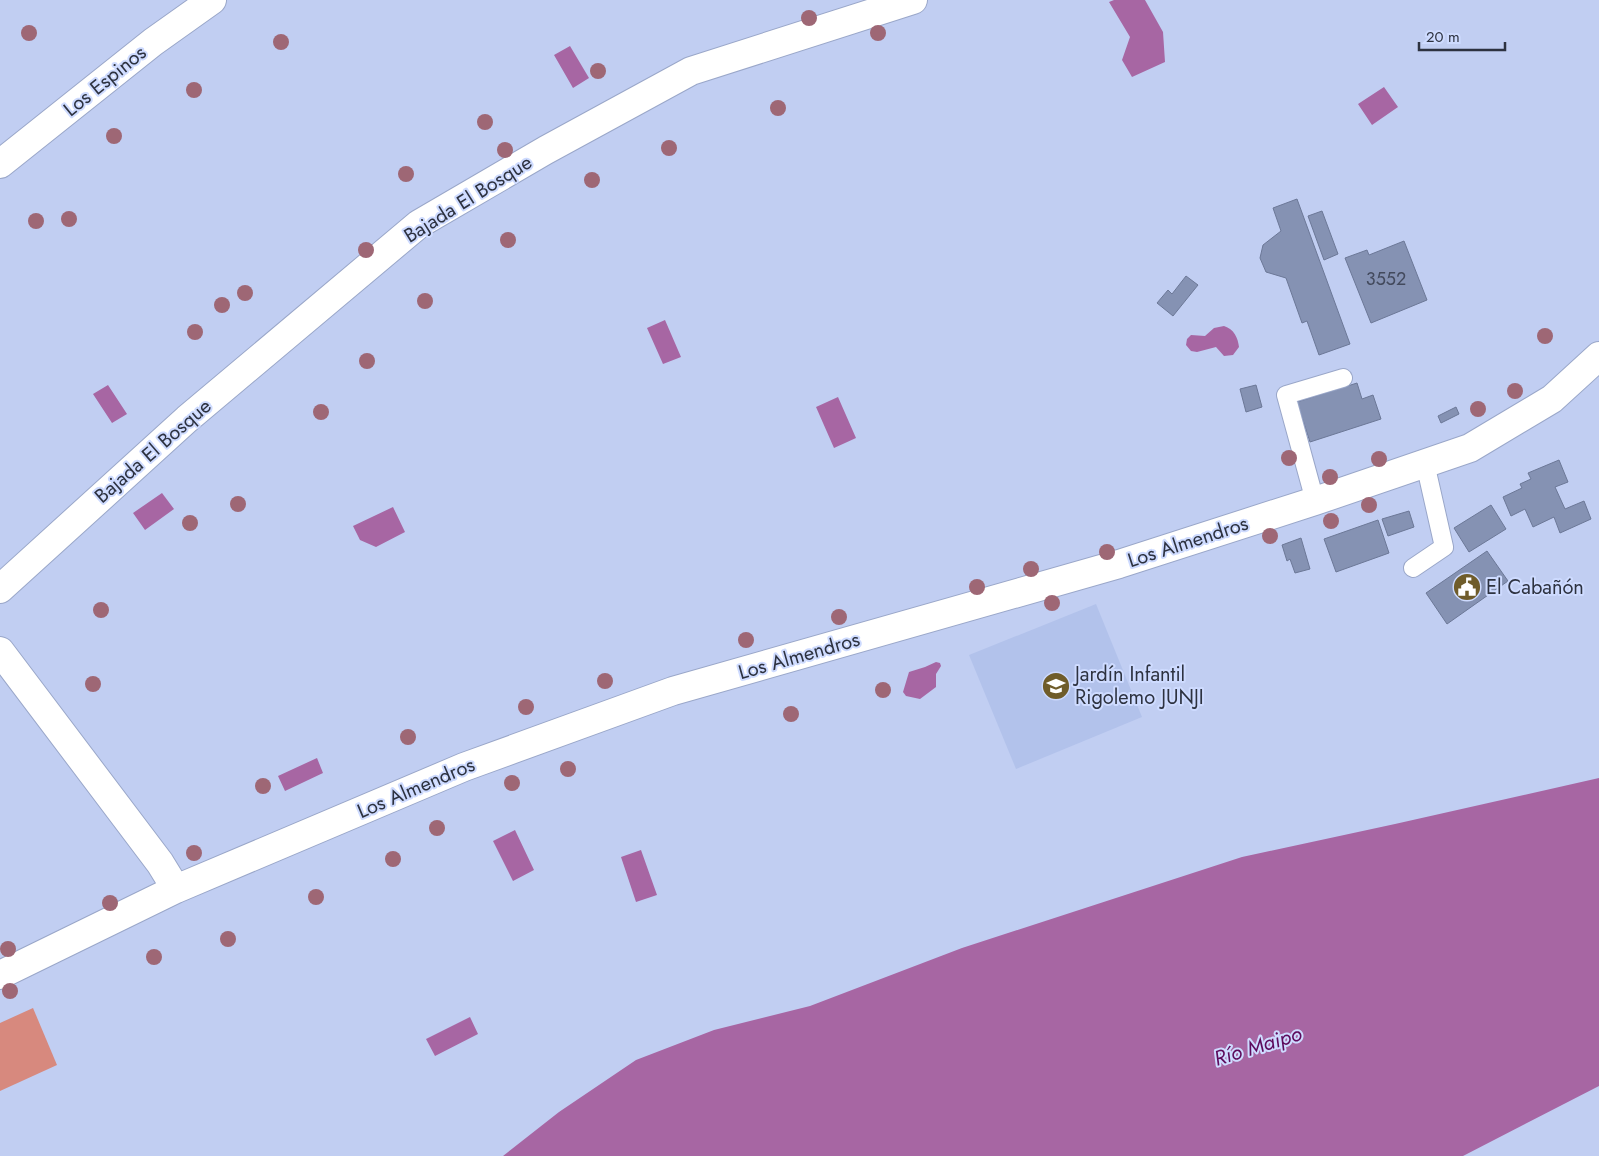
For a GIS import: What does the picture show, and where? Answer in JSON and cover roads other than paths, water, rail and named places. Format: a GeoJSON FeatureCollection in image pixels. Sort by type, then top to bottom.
{"type":"FeatureCollection","features":[{"type":"Feature","properties":{"kind":"street","name":"Los Espinos"},"geometry":{"type":"LineString","coordinates":[[0,164],[153,42],[212,0]]}},
{"type":"Feature","properties":{"kind":"street","name":"Bajada El Bosque"},"geometry":{"type":"LineString","coordinates":[[0,589],[187,419],[419,224],[546,150],[691,71],[913,0]]}},
{"type":"Feature","properties":{"kind":"street","name":"Los Almendros"},"geometry":{"type":"LineString","coordinates":[[0,974],[176,889],[464,767],[673,692],[1119,564],[1315,501],[1470,448],[1552,399],[1599,356]]}},
{"type":"Feature","properties":{"kind":"street"},"geometry":{"type":"LineString","coordinates":[[0,651],[160,864],[176,889]]}},
{"type":"Feature","properties":{"kind":"lane"},"geometry":{"type":"LineString","coordinates":[[1315,501],[1286,395],[1343,378]]}},
{"type":"Feature","properties":{"kind":"lane"},"geometry":{"type":"LineString","coordinates":[[1413,568],[1444,547],[1425,463]]}},
{"type":"Feature","properties":{"kind":"water"},"geometry":{"type":"Polygon","coordinates":[[[1114,0],[1145,0],[1163,32],[1165,62],[1132,77],[1122,60],[1130,37],[1109,2],[1114,0]]]}},
{"type":"Feature","properties":{"kind":"water"},"geometry":{"type":"Polygon","coordinates":[[[570,46],[589,78],[573,88],[554,55],[570,46]]]}},
{"type":"Feature","properties":{"kind":"water"},"geometry":{"type":"Polygon","coordinates":[[[1384,87],[1398,107],[1372,125],[1358,104],[1384,87]]]}},
{"type":"Feature","properties":{"kind":"water"},"geometry":{"type":"Polygon","coordinates":[[[665,320],[681,357],[663,364],[647,328],[665,320]]]}},
{"type":"Feature","properties":{"kind":"water"},"geometry":{"type":"Polygon","coordinates":[[[1224,326],[1235,334],[1238,340],[1239,347],[1233,355],[1224,356],[1216,347],[1197,352],[1191,351],[1186,345],[1187,339],[1191,335],[1205,336],[1214,328],[1224,326]]]}},
{"type":"Feature","properties":{"kind":"water"},"geometry":{"type":"Polygon","coordinates":[[[108,385],[127,414],[112,423],[93,394],[108,385]]]}},
{"type":"Feature","properties":{"kind":"water"},"geometry":{"type":"Polygon","coordinates":[[[838,397],[856,438],[834,448],[816,407],[838,397]]]}},
{"type":"Feature","properties":{"kind":"water"},"geometry":{"type":"Polygon","coordinates":[[[162,493],[174,509],[145,530],[133,513],[162,493]]]}},
{"type":"Feature","properties":{"kind":"water"},"geometry":{"type":"Polygon","coordinates":[[[393,507],[405,532],[376,547],[360,540],[353,526],[393,507]]]}},
{"type":"Feature","properties":{"kind":"water"},"geometry":{"type":"Polygon","coordinates":[[[936,662],[940,663],[941,666],[936,674],[936,687],[920,699],[906,696],[903,692],[909,672],[936,662]]]}},
{"type":"Feature","properties":{"kind":"water"},"geometry":{"type":"Polygon","coordinates":[[[317,758],[323,773],[285,791],[278,776],[317,758]]]}},
{"type":"Feature","properties":{"kind":"water","name":"Río Maipo"},"geometry":{"type":"Polygon","coordinates":[[[1599,778],[1599,1086],[1463,1156],[503,1156],[559,1112],[636,1060],[714,1030],[810,1006],[962,948],[1242,857],[1599,778]]]}},
{"type":"Feature","properties":{"kind":"water"},"geometry":{"type":"Polygon","coordinates":[[[515,830],[534,870],[513,881],[493,841],[515,830]]]}},
{"type":"Feature","properties":{"kind":"water"},"geometry":{"type":"Polygon","coordinates":[[[641,850],[657,895],[636,902],[621,857],[641,850]]]}},
{"type":"Feature","properties":{"kind":"water"},"geometry":{"type":"Polygon","coordinates":[[[470,1017],[478,1034],[435,1056],[426,1039],[470,1017]]]}},
{"type":"Feature","properties":{"kind":"place","name":"El Cabañón"},"geometry":{"type":"Point","coordinates":[1467,587]}},
{"type":"Feature","properties":{"kind":"place","name":"Jardín Infantil Rigolemo JUNJI"},"geometry":{"type":"Point","coordinates":[1056,686]}}]}
